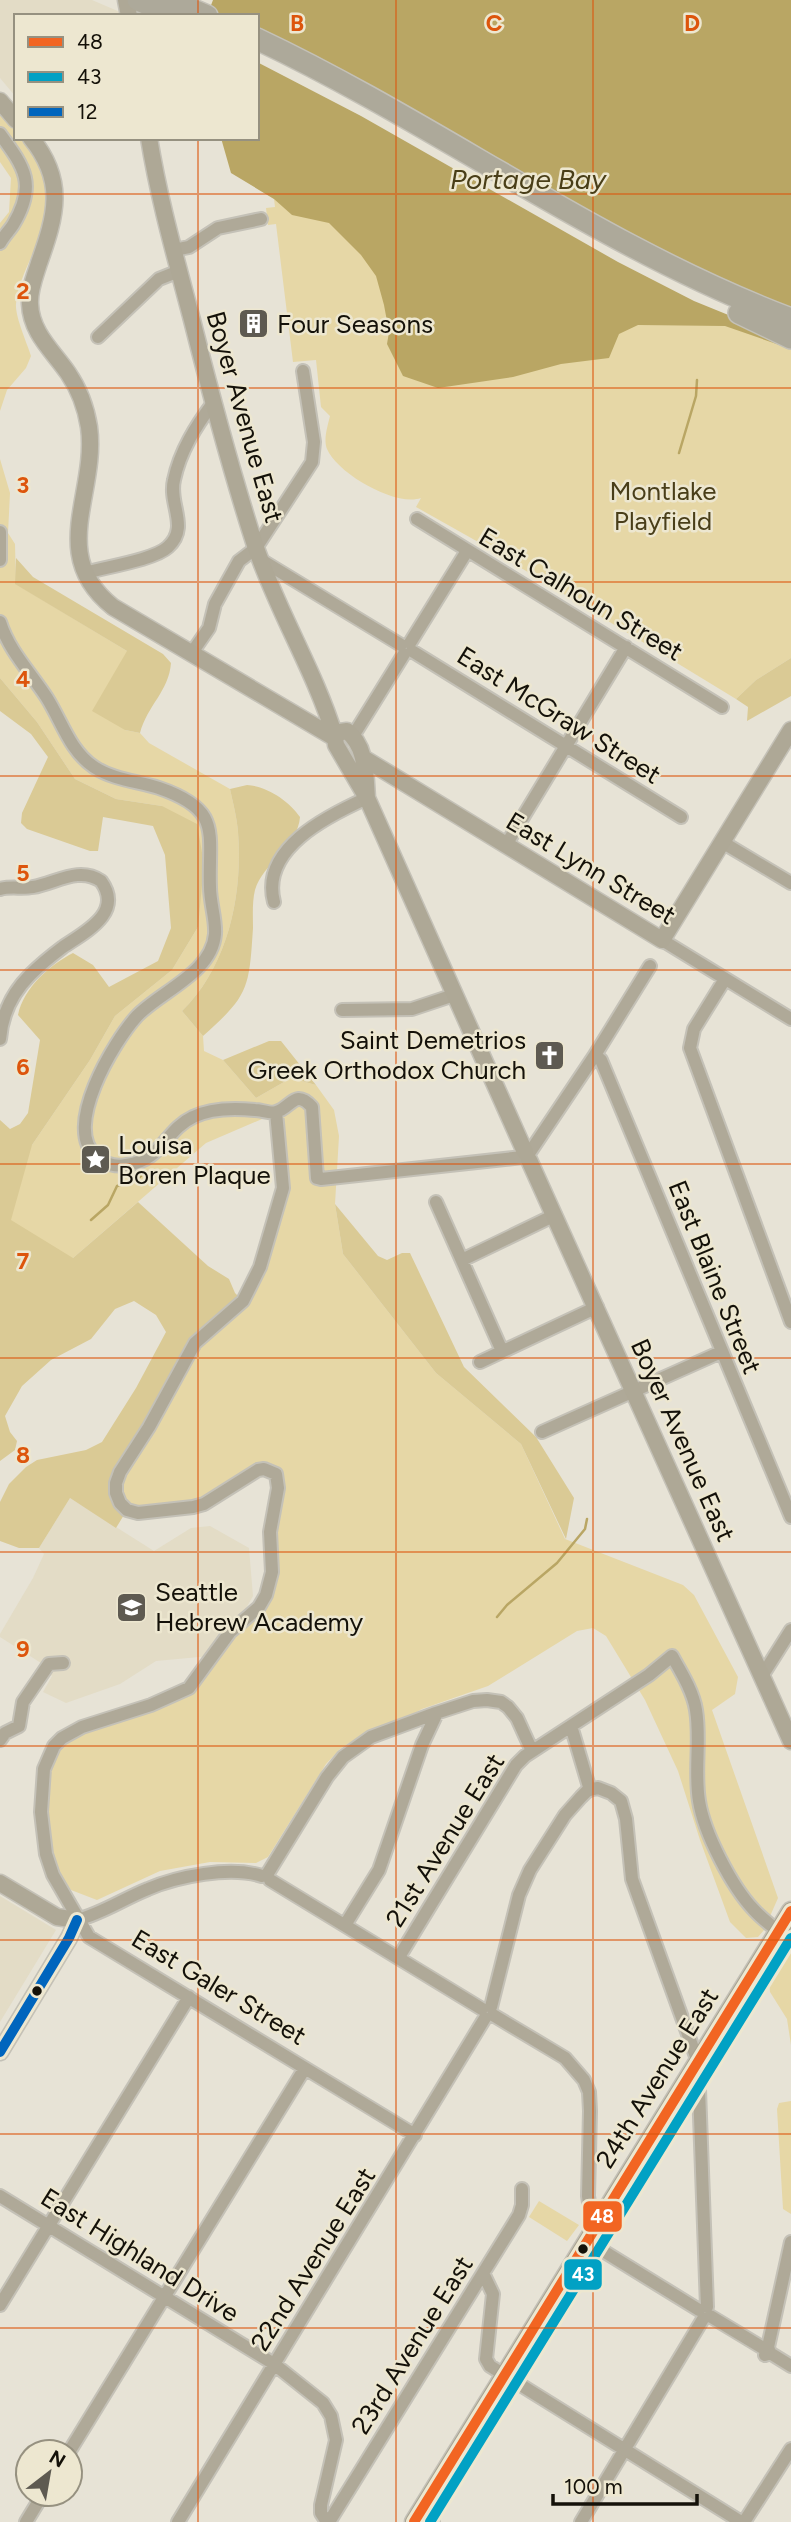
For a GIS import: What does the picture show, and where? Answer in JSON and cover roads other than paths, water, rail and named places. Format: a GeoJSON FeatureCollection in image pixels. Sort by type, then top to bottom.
{"type":"FeatureCollection","features":[{"type":"Feature","properties":{"kind":"highway"},"geometry":{"type":"LineString","coordinates":[[138,0],[171,14]]}},
{"type":"Feature","properties":{"kind":"highway"},"geometry":{"type":"LineString","coordinates":[[170,0],[202,14]]}},
{"type":"Feature","properties":{"kind":"highway"},"geometry":{"type":"LineString","coordinates":[[259,40],[329,76],[665,266],[791,319]]}},
{"type":"Feature","properties":{"kind":"highway"},"geometry":{"type":"LineString","coordinates":[[259,53],[305,76],[645,270],[791,338]]}},
{"type":"Feature","properties":{"kind":"highway"},"geometry":{"type":"LineString","coordinates":[[739,313],[791,331]]}},
{"type":"Feature","properties":{"kind":"main road","name":"24th Avenue East"},"geometry":{"type":"LineString","coordinates":[[422,2519],[504,2376],[698,2062],[785,1936],[791,1912]]}},
{"type":"Feature","properties":{"kind":"street"},"geometry":{"type":"LineString","coordinates":[[0,101],[14,118]]}},
{"type":"Feature","properties":{"kind":"street"},"geometry":{"type":"LineString","coordinates":[[0,134],[24,170],[28,184],[22,208],[0,243]]}},
{"type":"Feature","properties":{"kind":"street"},"geometry":{"type":"LineString","coordinates":[[33,140],[51,171],[55,197],[53,220],[30,292],[31,313],[38,334],[76,387],[87,418],[89,456],[77,540],[85,573],[98,593],[113,607],[290,713],[335,737],[343,730],[353,735],[467,551]]}},
{"type":"Feature","properties":{"kind":"street","name":"Boyer Avenue East"},"geometry":{"type":"LineString","coordinates":[[149,140],[159,196],[213,403],[259,554],[324,700],[336,745],[367,798],[791,1741]]}},
{"type":"Feature","properties":{"kind":"street"},"geometry":{"type":"LineString","coordinates":[[174,250],[189,247],[218,228],[261,219]]}},
{"type":"Feature","properties":{"kind":"street"},"geometry":{"type":"LineString","coordinates":[[98,337],[159,279],[179,271]]}},
{"type":"Feature","properties":{"kind":"street"},"geometry":{"type":"LineString","coordinates":[[191,654],[209,628],[215,604],[239,561],[259,554],[312,462],[314,442],[303,371]]}},
{"type":"Feature","properties":{"kind":"street"},"geometry":{"type":"LineString","coordinates":[[85,573],[156,554],[169,547],[174,540],[179,521],[172,489],[174,477],[195,427],[213,403]]}},
{"type":"Feature","properties":{"kind":"street","name":"East Calhoun Street"},"geometry":{"type":"LineString","coordinates":[[417,519],[722,707]]}},
{"type":"Feature","properties":{"kind":"street"},"geometry":{"type":"LineString","coordinates":[[0,532],[0,561]]}},
{"type":"Feature","properties":{"kind":"street","name":"East McGraw Street"},"geometry":{"type":"LineString","coordinates":[[259,554],[681,817]]}},
{"type":"Feature","properties":{"kind":"street"},"geometry":{"type":"LineString","coordinates":[[0,622],[16,654],[47,697],[81,757],[104,773],[157,787],[188,801],[205,817],[211,835],[210,891],[215,936],[211,950],[197,968],[135,1018],[114,1048],[90,1095],[85,1131],[89,1148],[104,1162],[117,1166],[133,1164],[152,1156],[184,1122],[196,1116],[229,1110],[276,1112],[298,1099],[304,1100],[312,1107],[317,1178],[337,1179],[527,1155],[595,1055],[650,966]]}},
{"type":"Feature","properties":{"kind":"street"},"geometry":{"type":"LineString","coordinates":[[506,845],[626,647]]}},
{"type":"Feature","properties":{"kind":"street"},"geometry":{"type":"LineString","coordinates":[[290,713],[311,714],[324,700]]}},
{"type":"Feature","properties":{"kind":"street","name":"Boyer Avenue East"},"geometry":{"type":"LineString","coordinates":[[324,700],[353,735],[364,760],[367,798]]}},
{"type":"Feature","properties":{"kind":"street"},"geometry":{"type":"LineString","coordinates":[[662,940],[789,739]]}},
{"type":"Feature","properties":{"kind":"street"},"geometry":{"type":"LineString","coordinates":[[348,768],[359,769],[364,760]]}},
{"type":"Feature","properties":{"kind":"street","name":"East Lynn Street"},"geometry":{"type":"LineString","coordinates":[[364,760],[791,1019]]}},
{"type":"Feature","properties":{"kind":"street"},"geometry":{"type":"LineString","coordinates":[[274,902],[271,890],[275,869],[291,848],[305,833],[330,814],[367,798]]}},
{"type":"Feature","properties":{"kind":"street"},"geometry":{"type":"LineString","coordinates":[[722,842],[791,883]]}},
{"type":"Feature","properties":{"kind":"street"},"geometry":{"type":"LineString","coordinates":[[0,1039],[5,1012],[20,987],[50,957],[97,924],[104,915],[108,898],[101,881],[88,875],[68,877],[33,887],[1,887]]}},
{"type":"Feature","properties":{"kind":"street"},"geometry":{"type":"LineString","coordinates":[[725,979],[694,1029],[690,1048],[791,1320]]}},
{"type":"Feature","properties":{"kind":"street"},"geometry":{"type":"LineString","coordinates":[[342,1010],[412,1009],[454,995]]}},
{"type":"Feature","properties":{"kind":"street","name":"East Blaine Street"},"geometry":{"type":"LineString","coordinates":[[595,1055],[601,1060],[791,1517]]}},
{"type":"Feature","properties":{"kind":"street"},"geometry":{"type":"LineString","coordinates":[[77,1920],[53,1875],[46,1853],[41,1812],[44,1769],[48,1756],[62,1738],[72,1732],[151,1705],[189,1688],[230,1632],[259,1607],[270,1583],[270,1532],[278,1488],[278,1480],[271,1471],[264,1469],[248,1475],[204,1504],[138,1513],[127,1510],[120,1503],[116,1483],[189,1353],[205,1332],[228,1316],[243,1301],[260,1267],[283,1188],[276,1112]]}},
{"type":"Feature","properties":{"kind":"street"},"geometry":{"type":"LineString","coordinates":[[436,1202],[502,1351]]}},
{"type":"Feature","properties":{"kind":"street"},"geometry":{"type":"LineString","coordinates":[[461,1260],[555,1215]]}},
{"type":"Feature","properties":{"kind":"street"},"geometry":{"type":"LineString","coordinates":[[480,1362],[597,1307]]}},
{"type":"Feature","properties":{"kind":"street"},"geometry":{"type":"LineString","coordinates":[[542,1432],[721,1352]]}},
{"type":"Feature","properties":{"kind":"street"},"geometry":{"type":"LineString","coordinates":[[762,1676],[791,1630]]}},
{"type":"Feature","properties":{"kind":"street","name":"21st Avenue East"},"geometry":{"type":"LineString","coordinates":[[398,1957],[516,1765],[532,1751],[649,1675],[672,1656],[691,1693],[696,1710],[699,1803],[708,1828],[743,1898],[765,1921],[785,1936]]}},
{"type":"Feature","properties":{"kind":"street"},"geometry":{"type":"LineString","coordinates":[[0,1740],[5,1733],[19,1726],[23,1702],[49,1664],[63,1663]]}},
{"type":"Feature","properties":{"kind":"street"},"geometry":{"type":"LineString","coordinates":[[266,1876],[327,1777],[343,1757],[371,1737],[473,1701],[486,1700],[501,1702],[508,1707],[517,1718],[532,1751]]}},
{"type":"Feature","properties":{"kind":"street"},"geometry":{"type":"LineString","coordinates":[[345,1925],[379,1870],[422,1745],[437,1713]]}},
{"type":"Feature","properties":{"kind":"street"},"geometry":{"type":"LineString","coordinates":[[571,1726],[590,1790],[598,1788],[621,1801],[626,1819],[632,1880],[698,2062],[705,2313],[582,2522]]}},
{"type":"Feature","properties":{"kind":"street","name":"22nd Avenue East"},"geometry":{"type":"LineString","coordinates":[[178,2522],[488,2012],[519,1895],[530,1870],[565,1815],[590,1790]]}},
{"type":"Feature","properties":{"kind":"street"},"geometry":{"type":"LineString","coordinates":[[77,1920],[99,1914],[150,1888],[174,1881],[234,1871],[266,1876],[565,2058],[584,2080],[589,2092],[588,2196],[590,2209],[599,2221]]}},
{"type":"Feature","properties":{"kind":"street","name":"East Galer Street"},"geometry":{"type":"LineString","coordinates":[[0,1883],[57,1917],[77,1920],[89,1937],[415,2135]]}},
{"type":"Feature","properties":{"kind":"street"},"geometry":{"type":"LineString","coordinates":[[0,2052],[69,1938],[77,1920]]}},
{"type":"Feature","properties":{"kind":"street"},"geometry":{"type":"LineString","coordinates":[[0,2305],[189,1997]]}},
{"type":"Feature","properties":{"kind":"street"},"geometry":{"type":"LineString","coordinates":[[78,2438],[306,2068]]}},
{"type":"Feature","properties":{"kind":"street","name":"23rd Avenue East"},"geometry":{"type":"LineString","coordinates":[[328,2522],[519,2215],[522,2189]]}},
{"type":"Feature","properties":{"kind":"street","name":"East Highland Drive"},"geometry":{"type":"LineString","coordinates":[[0,2196],[274,2364],[323,2403],[335,2427],[334,2450],[321,2505],[321,2514],[328,2522]]}},
{"type":"Feature","properties":{"kind":"street"},"geometry":{"type":"LineString","coordinates":[[587,2241],[791,2366]]}},
{"type":"Feature","properties":{"kind":"street"},"geometry":{"type":"LineString","coordinates":[[767,2349],[786,2286],[791,2242]]}},
{"type":"Feature","properties":{"kind":"street"},"geometry":{"type":"LineString","coordinates":[[483,2273],[493,2294],[486,2359],[490,2366],[743,2521],[791,2449]]}},
{"type":"Feature","properties":{"kind":"water","name":"Portage Bay"},"geometry":{"type":"Polygon","coordinates":[[[213,0],[791,0],[791,349],[725,326],[638,325],[619,334],[609,358],[561,364],[513,377],[438,388],[403,376],[387,344],[389,332],[376,276],[361,255],[329,223],[292,215],[274,199],[231,173],[222,140],[259,140],[259,14],[208,14],[213,0]]]}},
{"type":"Feature","properties":{"kind":"waterway"},"geometry":{"type":"LineString","coordinates":[[679,453],[696,396],[697,380]]}},
{"type":"Feature","properties":{"kind":"waterway"},"geometry":{"type":"LineString","coordinates":[[91,1220],[108,1205],[117,1186],[135,1181],[141,1176]]}},
{"type":"Feature","properties":{"kind":"waterway"},"geometry":{"type":"LineString","coordinates":[[497,1617],[507,1605],[557,1563],[585,1529],[587,1519]]}},
{"type":"Feature","properties":{"kind":"place","name":"Four Seasons"},"geometry":{"type":"Point","coordinates":[254,324]}},
{"type":"Feature","properties":{"kind":"place","name":"Saint Demetrios Greek Orthodox Church"},"geometry":{"type":"Point","coordinates":[549,1055]}},
{"type":"Feature","properties":{"kind":"place","name":"Louisa Boren Plaque"},"geometry":{"type":"Point","coordinates":[95,1160]}},
{"type":"Feature","properties":{"kind":"place","name":"Seattle Hebrew Academy"},"geometry":{"type":"Point","coordinates":[132,1607]}},
{"type":"Feature","properties":{"kind":"park label","name":"Montlake Playfield"},"geometry":{"type":"Point","coordinates":[663,506]}}]}
